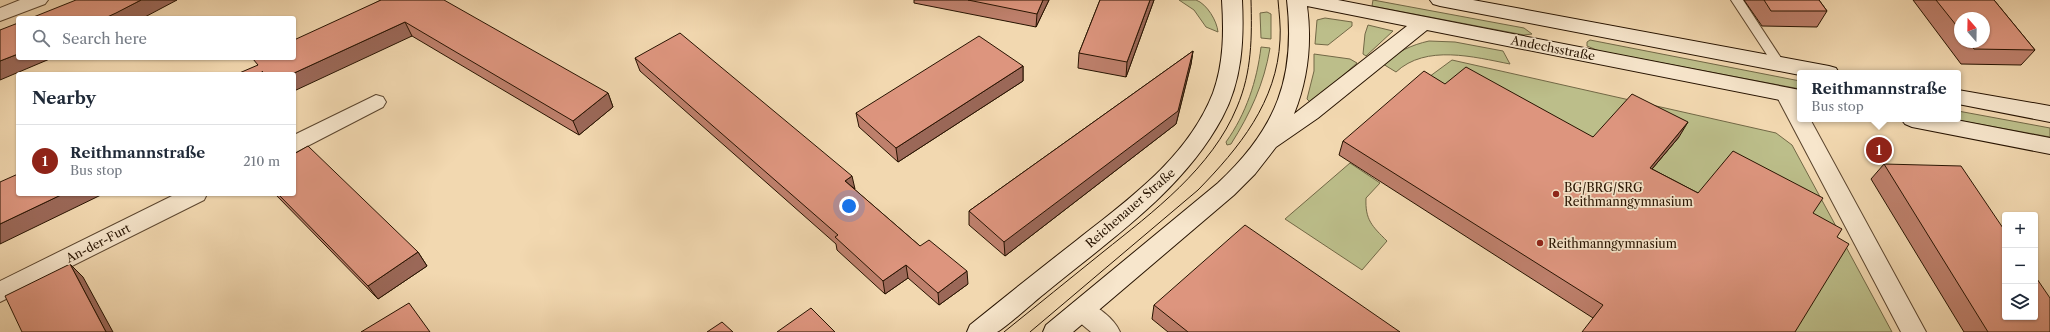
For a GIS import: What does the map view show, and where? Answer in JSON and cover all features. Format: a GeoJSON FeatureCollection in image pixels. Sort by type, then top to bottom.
{"type":"FeatureCollection","features":[{"type":"Feature","properties":{"kind":"street"},"geometry":{"type":"LineString","coordinates":[[0,15],[38,0]]}},
{"type":"Feature","properties":{"kind":"street","name":"Reichenauer Straße"},"geometry":{"type":"LineString","coordinates":[[979,332],[1150,194],[1173,172],[1192,149],[1216,109],[1228,74],[1233,37],[1232,0]]}},
{"type":"Feature","properties":{"kind":"street"},"geometry":{"type":"LineString","coordinates":[[1055,332],[1229,186],[1257,157],[1284,113],[1291,96],[1299,62],[1301,36],[1297,0]]}},
{"type":"Feature","properties":{"kind":"street","name":"Andechsstraße"},"geometry":{"type":"LineString","coordinates":[[1306,0],[1424,22],[1793,96]]}},
{"type":"Feature","properties":{"kind":"street","name":"Andechsstraße"},"geometry":{"type":"LineString","coordinates":[[1440,0],[1812,70]]}},
{"type":"Feature","properties":{"kind":"street"},"geometry":{"type":"LineString","coordinates":[[1542,20],[1542,46]]}},
{"type":"Feature","properties":{"kind":"street"},"geometry":{"type":"LineString","coordinates":[[1266,144],[1316,109],[1424,22]]}},
{"type":"Feature","properties":{"kind":"street"},"geometry":{"type":"LineString","coordinates":[[1961,98],[2050,114]]}},
{"type":"Feature","properties":{"kind":"street"},"geometry":{"type":"LineString","coordinates":[[296,143],[376,102]]}},
{"type":"Feature","properties":{"kind":"street"},"geometry":{"type":"LineString","coordinates":[[1806,122],[1914,332]]}},
{"type":"Feature","properties":{"kind":"street"},"geometry":{"type":"LineString","coordinates":[[1927,122],[2050,146]]}},
{"type":"Feature","properties":{"kind":"street","name":"An-der-Furt"},"geometry":{"type":"LineString","coordinates":[[0,292],[192,196]]}},
{"type":"Feature","properties":{"kind":"street"},"geometry":{"type":"LineString","coordinates":[[1082,310],[1108,332]]}},
{"type":"Feature","properties":{"kind":"lane"},"geometry":{"type":"LineString","coordinates":[[1737,0],[1778,64]]}},
{"type":"Feature","properties":{"kind":"green space"},"geometry":{"type":"Polygon","coordinates":[[[1179,0],[1196,0],[1204,5],[1214,18],[1218,32],[1206,27],[1194,10],[1179,0]]]}},
{"type":"Feature","properties":{"kind":"green space"},"geometry":{"type":"Polygon","coordinates":[[[1373,0],[1524,28],[1532,34],[1524,35],[1372,6],[1373,0]]]}},
{"type":"Feature","properties":{"kind":"green space"},"geometry":{"type":"Polygon","coordinates":[[[1267,12],[1271,14],[1271,39],[1261,38],[1260,13],[1267,12]]]}},
{"type":"Feature","properties":{"kind":"green space"},"geometry":{"type":"Polygon","coordinates":[[[1325,18],[1352,22],[1352,26],[1328,45],[1315,44],[1317,20],[1325,18]]]}},
{"type":"Feature","properties":{"kind":"green space"},"geometry":{"type":"Polygon","coordinates":[[[1368,25],[1393,31],[1366,56],[1363,54],[1365,34],[1368,25]]]}},
{"type":"Feature","properties":{"kind":"green space"},"geometry":{"type":"Polygon","coordinates":[[[1590,40],[1797,80],[1797,88],[1599,51],[1587,46],[1587,42],[1590,40]]]}},
{"type":"Feature","properties":{"kind":"green space"},"geometry":{"type":"Polygon","coordinates":[[[1429,41],[1455,42],[1503,51],[1510,64],[1466,56],[1436,55],[1421,58],[1408,63],[1396,72],[1383,64],[1404,50],[1429,41]]]}},
{"type":"Feature","properties":{"kind":"green space"},"geometry":{"type":"Polygon","coordinates":[[[1261,47],[1270,48],[1260,86],[1244,121],[1231,144],[1227,145],[1226,142],[1245,109],[1250,97],[1257,72],[1261,47]]]}},
{"type":"Feature","properties":{"kind":"green space"},"geometry":{"type":"Polygon","coordinates":[[[1314,54],[1350,59],[1357,63],[1314,101],[1310,102],[1307,99],[1314,71],[1314,54]]]}},
{"type":"Feature","properties":{"kind":"green space"},"geometry":{"type":"Polygon","coordinates":[[[1452,60],[1776,133],[1792,145],[1838,230],[1695,199],[1585,151],[1440,99],[1418,85],[1452,60]]]}},
{"type":"Feature","properties":{"kind":"green space"},"geometry":{"type":"Polygon","coordinates":[[[1961,112],[2050,128],[2050,137],[1961,121],[1961,112]]]}},
{"type":"Feature","properties":{"kind":"green space"},"geometry":{"type":"Polygon","coordinates":[[[1350,163],[1380,183],[1366,198],[1366,206],[1370,222],[1387,241],[1362,270],[1285,219],[1350,163]]]}},
{"type":"Feature","properties":{"kind":"green space"},"geometry":{"type":"Polygon","coordinates":[[[1845,245],[1892,332],[1791,332],[1845,245]]]}},
{"type":"Feature","properties":{"kind":"building"},"geometry":{"type":"Polygon","coordinates":[[[76,0],[141,0],[109,16],[36,16],[76,0]]]}},
{"type":"Feature","properties":{"kind":"building"},"geometry":{"type":"Polygon","coordinates":[[[381,0],[444,0],[608,93],[573,121],[405,22],[296,72],[242,72],[258,65],[254,60],[296,60],[296,39],[381,0]]]}},
{"type":"Feature","properties":{"kind":"building"},"geometry":{"type":"Polygon","coordinates":[[[968,0],[1043,0],[1037,14],[968,0]]]}},
{"type":"Feature","properties":{"kind":"building"},"geometry":{"type":"Polygon","coordinates":[[[1100,0],[1150,0],[1127,62],[1079,53],[1100,0]]]}},
{"type":"Feature","properties":{"kind":"building"},"geometry":{"type":"Polygon","coordinates":[[[1764,0],[1819,0],[1827,11],[1771,11],[1764,0]]]}},
{"type":"Feature","properties":{"kind":"building"},"geometry":{"type":"Polygon","coordinates":[[[1936,0],[1994,0],[2035,50],[1974,49],[1973,48],[1990,48],[1990,12],[1954,12],[1954,22],[1936,0]]]}},
{"type":"Feature","properties":{"kind":"building"},"geometry":{"type":"Polygon","coordinates":[[[16,24],[16,55],[0,61],[0,30],[16,24]]]}},
{"type":"Feature","properties":{"kind":"building"},"geometry":{"type":"Polygon","coordinates":[[[680,33],[852,176],[845,181],[920,246],[929,240],[967,271],[938,293],[906,265],[883,281],[835,237],[838,235],[635,58],[680,33]]]}},
{"type":"Feature","properties":{"kind":"building"},"geometry":{"type":"Polygon","coordinates":[[[979,36],[1023,66],[896,148],[856,113],[979,36]]]}},
{"type":"Feature","properties":{"kind":"building"},"geometry":{"type":"Polygon","coordinates":[[[1193,51],[1178,111],[1004,242],[969,211],[1193,51]]]}},
{"type":"Feature","properties":{"kind":"building"},"geometry":{"type":"Polygon","coordinates":[[[1466,67],[1593,137],[1632,94],[1688,122],[1650,168],[1698,193],[1733,151],[1823,198],[1813,213],[1842,229],[1837,237],[1849,244],[1795,332],[1582,332],[1603,305],[1343,141],[1424,71],[1445,84],[1466,67]]]}},
{"type":"Feature","properties":{"kind":"building"},"geometry":{"type":"Polygon","coordinates":[[[308,146],[418,252],[368,286],[280,196],[296,196],[296,153],[308,146]]]}},
{"type":"Feature","properties":{"kind":"building"},"geometry":{"type":"Polygon","coordinates":[[[1884,164],[1961,166],[2002,227],[2002,320],[2038,320],[2038,280],[2050,298],[2050,332],[1988,332],[1884,164]]]}},
{"type":"Feature","properties":{"kind":"building"},"geometry":{"type":"Polygon","coordinates":[[[16,175],[16,196],[59,196],[0,224],[0,182],[16,175]]]}},
{"type":"Feature","properties":{"kind":"building"},"geometry":{"type":"Polygon","coordinates":[[[1245,225],[1400,332],[1188,332],[1154,305],[1245,225]]]}},
{"type":"Feature","properties":{"kind":"building"},"geometry":{"type":"Polygon","coordinates":[[[70,264],[106,332],[22,332],[5,296],[70,264]]]}},
{"type":"Feature","properties":{"kind":"building"},"geometry":{"type":"Polygon","coordinates":[[[409,303],[430,332],[361,332],[409,303]]]}},
{"type":"Feature","properties":{"kind":"building"},"geometry":{"type":"Polygon","coordinates":[[[811,308],[835,332],[777,332],[811,308]]]}},
{"type":"Feature","properties":{"kind":"building"},"geometry":{"type":"Polygon","coordinates":[[[722,322],[733,332],[707,332],[722,322]]]}},
{"type":"Feature","properties":{"kind":"tram line"},"geometry":{"type":"LineString","coordinates":[[1004,332],[1161,205],[1197,169],[1213,150],[1237,107],[1246,81],[1251,41],[1251,0]]}},
{"type":"Feature","properties":{"kind":"tram line"},"geometry":{"type":"LineString","coordinates":[[1030,332],[1198,190],[1228,158],[1264,104],[1272,84],[1277,63],[1280,35],[1278,0]]}},
{"type":"Feature","properties":{"kind":"place","name":"Reithmannstraße"},"geometry":{"type":"Point","coordinates":[1879,150]}},
{"type":"Feature","properties":{"kind":"place","name":"BG/BRG/SRG Reithmanngymnasium"},"geometry":{"type":"Point","coordinates":[1556,194]}},
{"type":"Feature","properties":{"kind":"place","name":"Reithmanngymnasium"},"geometry":{"type":"Point","coordinates":[1540,243]}}]}
